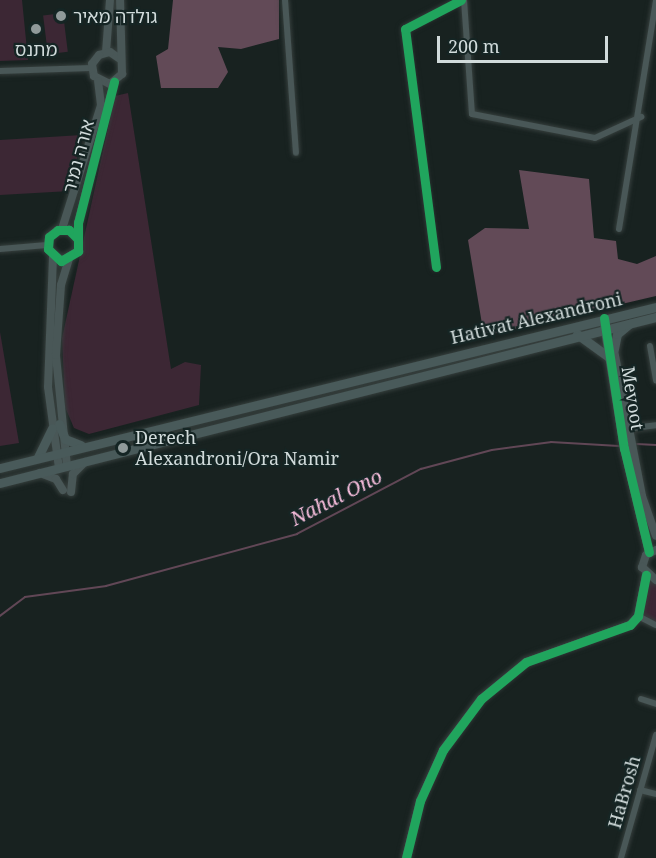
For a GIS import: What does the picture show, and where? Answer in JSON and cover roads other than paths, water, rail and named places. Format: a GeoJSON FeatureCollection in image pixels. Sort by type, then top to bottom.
{"type":"FeatureCollection","features":[{"type":"Feature","properties":{"kind":"main road","name":"Hativat Alexandroni"},"geometry":{"type":"LineString","coordinates":[[0,483],[577,334],[656,307]]}},
{"type":"Feature","properties":{"kind":"main road","name":"Hativat Alexandroni"},"geometry":{"type":"LineString","coordinates":[[0,468],[423,361],[606,324],[656,317]]}},
{"type":"Feature","properties":{"kind":"main road"},"geometry":{"type":"LineString","coordinates":[[614,349],[617,334],[632,322]]}},
{"type":"Feature","properties":{"kind":"main road"},"geometry":{"type":"LineString","coordinates":[[577,334],[610,358]]}},
{"type":"Feature","properties":{"kind":"main road"},"geometry":{"type":"LineString","coordinates":[[36,458],[46,450],[56,426],[69,442],[84,445]]}},
{"type":"Feature","properties":{"kind":"street"},"geometry":{"type":"LineString","coordinates":[[0,71],[92,68],[106,52],[110,0]]}},
{"type":"Feature","properties":{"kind":"street"},"geometry":{"type":"LineString","coordinates":[[92,68],[97,80],[114,82],[122,74],[120,0]]}},
{"type":"Feature","properties":{"kind":"street"},"geometry":{"type":"LineString","coordinates":[[285,0],[296,153]]}},
{"type":"Feature","properties":{"kind":"street"},"geometry":{"type":"LineString","coordinates":[[436,267],[405,29],[463,0],[472,114],[595,138],[641,117]]}},
{"type":"Feature","properties":{"kind":"street"},"geometry":{"type":"LineString","coordinates":[[619,228],[641,117],[656,0]]}},
{"type":"Feature","properties":{"kind":"street"},"geometry":{"type":"LineString","coordinates":[[106,52],[120,58]]}},
{"type":"Feature","properties":{"kind":"street","name":"אורה נמיר"},"geometry":{"type":"LineString","coordinates":[[62,229],[101,105],[97,80]]}},
{"type":"Feature","properties":{"kind":"street","name":"אורה נמיר"},"geometry":{"type":"LineString","coordinates":[[78,239],[114,82]]}},
{"type":"Feature","properties":{"kind":"street"},"geometry":{"type":"LineString","coordinates":[[0,249],[47,244],[62,229],[78,239],[78,251],[69,259],[58,314],[56,426]]}},
{"type":"Feature","properties":{"kind":"street"},"geometry":{"type":"LineString","coordinates":[[47,244],[53,257],[47,354],[63,467]]}},
{"type":"Feature","properties":{"kind":"street"},"geometry":{"type":"LineString","coordinates":[[53,257],[69,259]]}},
{"type":"Feature","properties":{"kind":"street","name":"Mevoot"},"geometry":{"type":"LineString","coordinates":[[606,324],[614,349],[625,429],[656,536]]}},
{"type":"Feature","properties":{"kind":"street","name":"Mevoot"},"geometry":{"type":"LineString","coordinates":[[606,324],[610,358],[653,551]]}},
{"type":"Feature","properties":{"kind":"street"},"geometry":{"type":"LineString","coordinates":[[650,346],[656,380]]}},
{"type":"Feature","properties":{"kind":"street"},"geometry":{"type":"LineString","coordinates":[[625,429],[656,425]]}},
{"type":"Feature","properties":{"kind":"street"},"geometry":{"type":"LineString","coordinates":[[39,473],[56,479],[67,491],[73,474],[88,460]]}},
{"type":"Feature","properties":{"kind":"street"},"geometry":{"type":"LineString","coordinates":[[406,858],[420,801],[443,750],[481,699],[526,662],[571,642],[624,628],[638,616],[646,575],[642,563],[653,551]]}},
{"type":"Feature","properties":{"kind":"street"},"geometry":{"type":"LineString","coordinates":[[646,575],[656,580]]}},
{"type":"Feature","properties":{"kind":"street"},"geometry":{"type":"LineString","coordinates":[[638,616],[656,625]]}},
{"type":"Feature","properties":{"kind":"street"},"geometry":{"type":"LineString","coordinates":[[641,699],[656,704]]}},
{"type":"Feature","properties":{"kind":"street","name":"HaBrosh"},"geometry":{"type":"LineString","coordinates":[[621,858],[656,735]]}},
{"type":"Feature","properties":{"kind":"street"},"geometry":{"type":"LineString","coordinates":[[640,790],[656,794]]}},
{"type":"Feature","properties":{"kind":"waterway","name":"Nahal Ono"},"geometry":{"type":"LineString","coordinates":[[0,616],[25,597],[106,586],[297,534],[421,469],[492,450],[551,442],[619,446]]}},
{"type":"Feature","properties":{"kind":"waterway","name":"Nahal Ono"},"geometry":{"type":"LineString","coordinates":[[637,444],[656,445]]}},
{"type":"Feature","properties":{"kind":"place","name":"גולדה מאיר"},"geometry":{"type":"Point","coordinates":[61,16]}},
{"type":"Feature","properties":{"kind":"place","name":"מתנס"},"geometry":{"type":"Point","coordinates":[36,29]}},
{"type":"Feature","properties":{"kind":"place","name":"Derech Alexandroni/Ora Namir"},"geometry":{"type":"Point","coordinates":[123,448]}}]}
